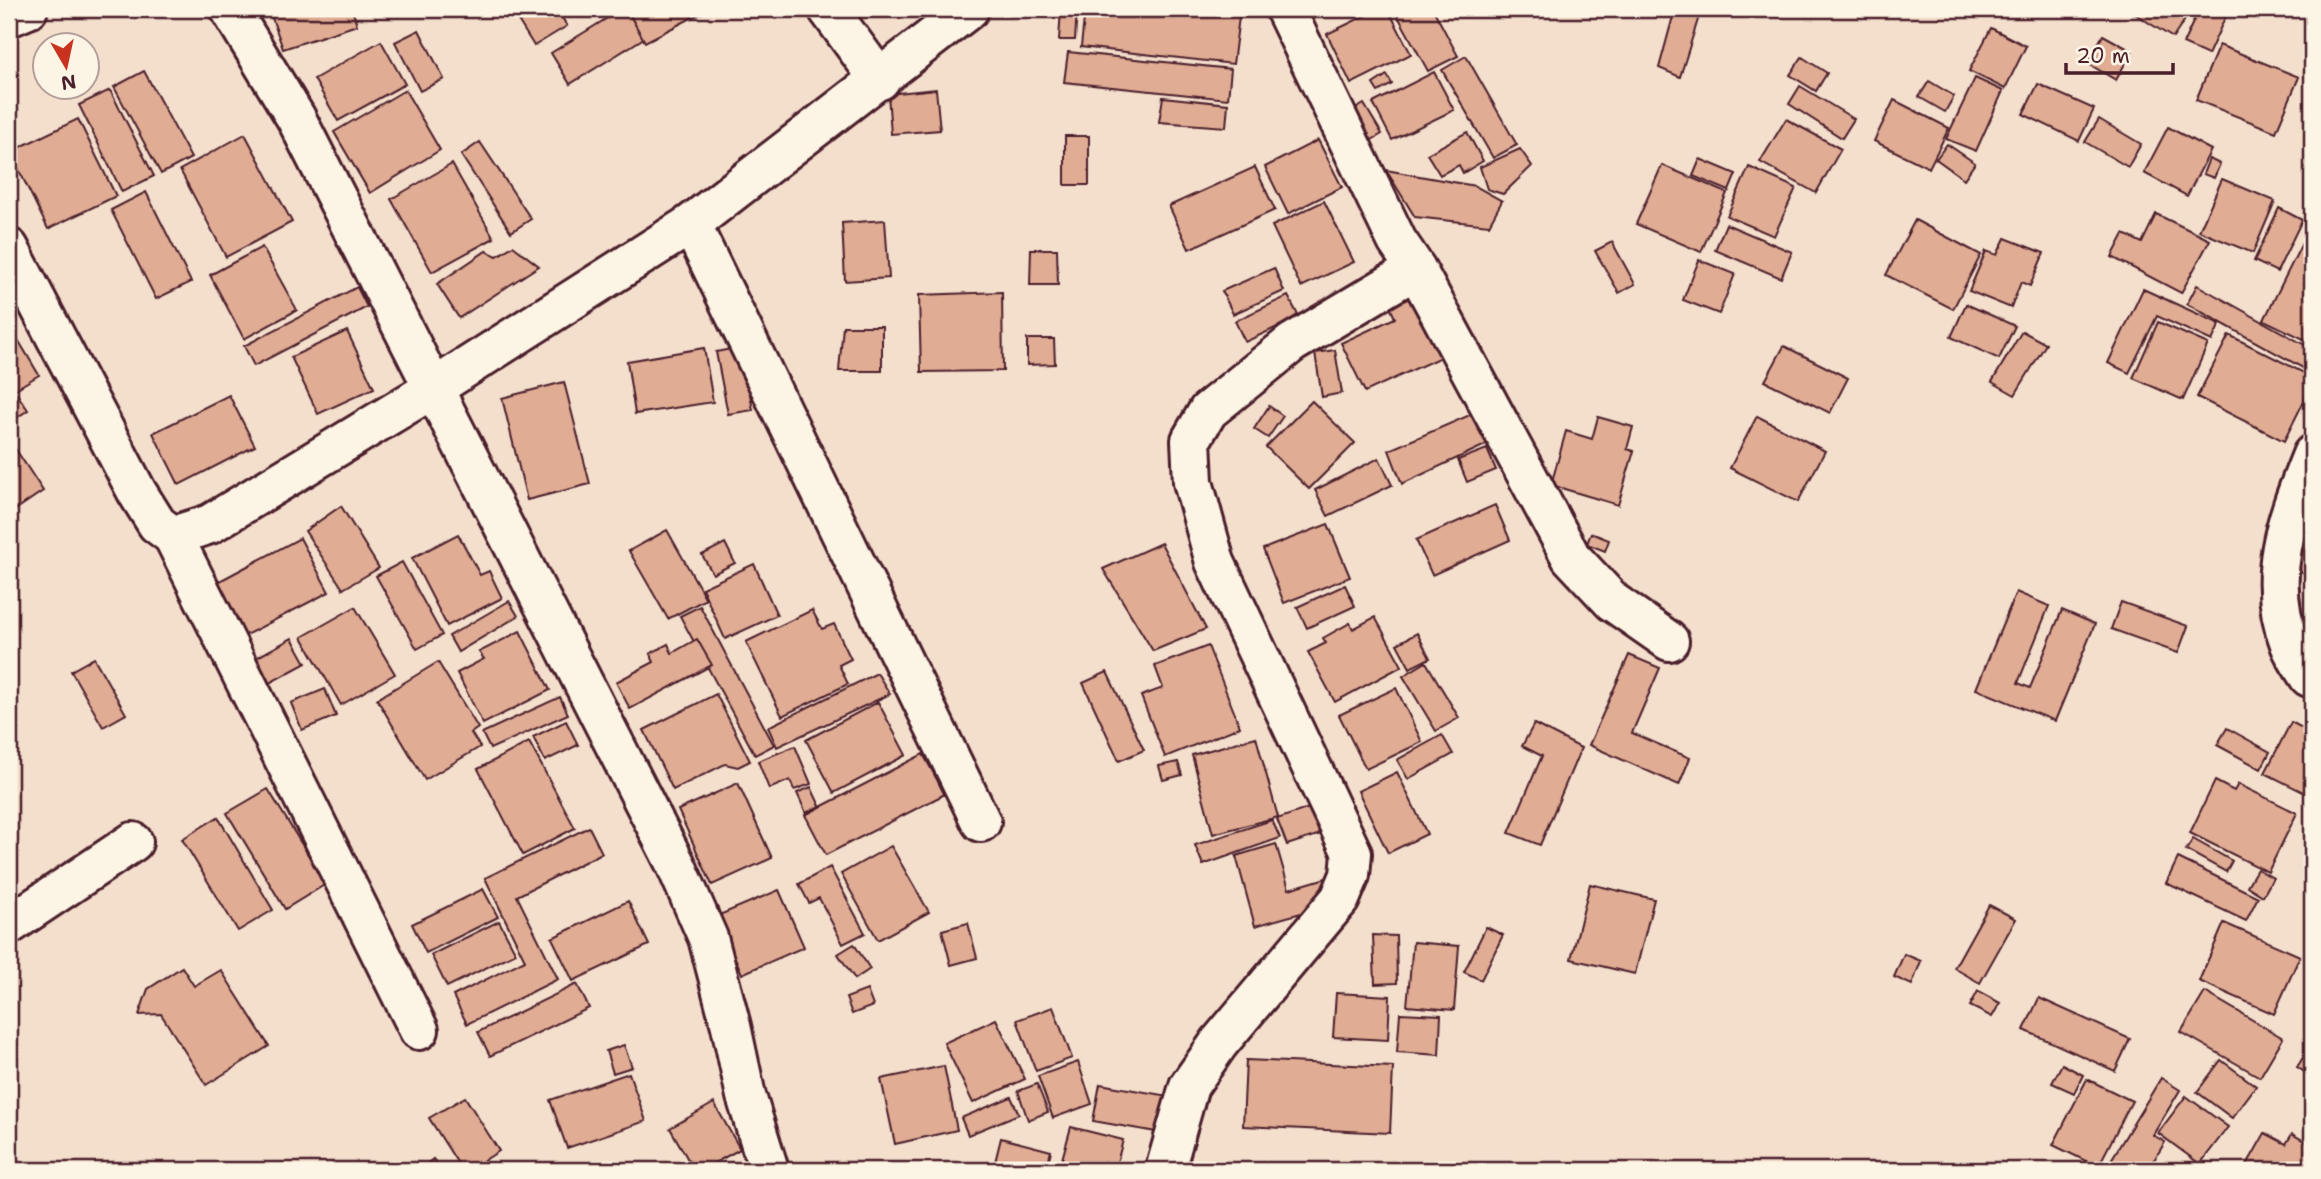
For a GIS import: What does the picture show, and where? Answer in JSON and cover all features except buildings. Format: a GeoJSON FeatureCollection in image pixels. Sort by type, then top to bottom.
{"type":"FeatureCollection","features":[{"type":"Feature","properties":{"kind":"street"},"geometry":{"type":"LineString","coordinates":[[9,17],[28,9]]}},
{"type":"Feature","properties":{"kind":"street"},"geometry":{"type":"LineString","coordinates":[[230,9],[296,118],[676,865],[708,938],[746,1096],[769,1170]]}},
{"type":"Feature","properties":{"kind":"street"},"geometry":{"type":"LineString","coordinates":[[828,9],[880,80]]}},
{"type":"Feature","properties":{"kind":"street"},"geometry":{"type":"LineString","coordinates":[[173,536],[210,524],[434,388],[691,224],[969,9]]}},
{"type":"Feature","properties":{"kind":"street"},"geometry":{"type":"LineString","coordinates":[[1285,9],[1397,241],[1416,269],[1572,557],[1613,603],[1669,640]]}},
{"type":"Feature","properties":{"kind":"street"},"geometry":{"type":"LineString","coordinates":[[691,224],[981,822]]}},
{"type":"Feature","properties":{"kind":"street"},"geometry":{"type":"LineString","coordinates":[[9,248],[137,492],[157,524],[173,536],[419,1030]]}},
{"type":"Feature","properties":{"kind":"street"},"geometry":{"type":"LineString","coordinates":[[1165,1170],[1189,1086],[1219,1043],[1340,899],[1350,876],[1352,853],[1215,562],[1193,482],[1191,440],[1208,411],[1292,343],[1416,269]]}},
{"type":"Feature","properties":{"kind":"street"},"geometry":{"type":"LineString","coordinates":[[2312,455],[2292,503],[2279,552],[2278,598],[2290,645],[2309,677],[2312,673]]}},
{"type":"Feature","properties":{"kind":"street"},"geometry":{"type":"LineString","coordinates":[[9,925],[133,842]]}}]}
